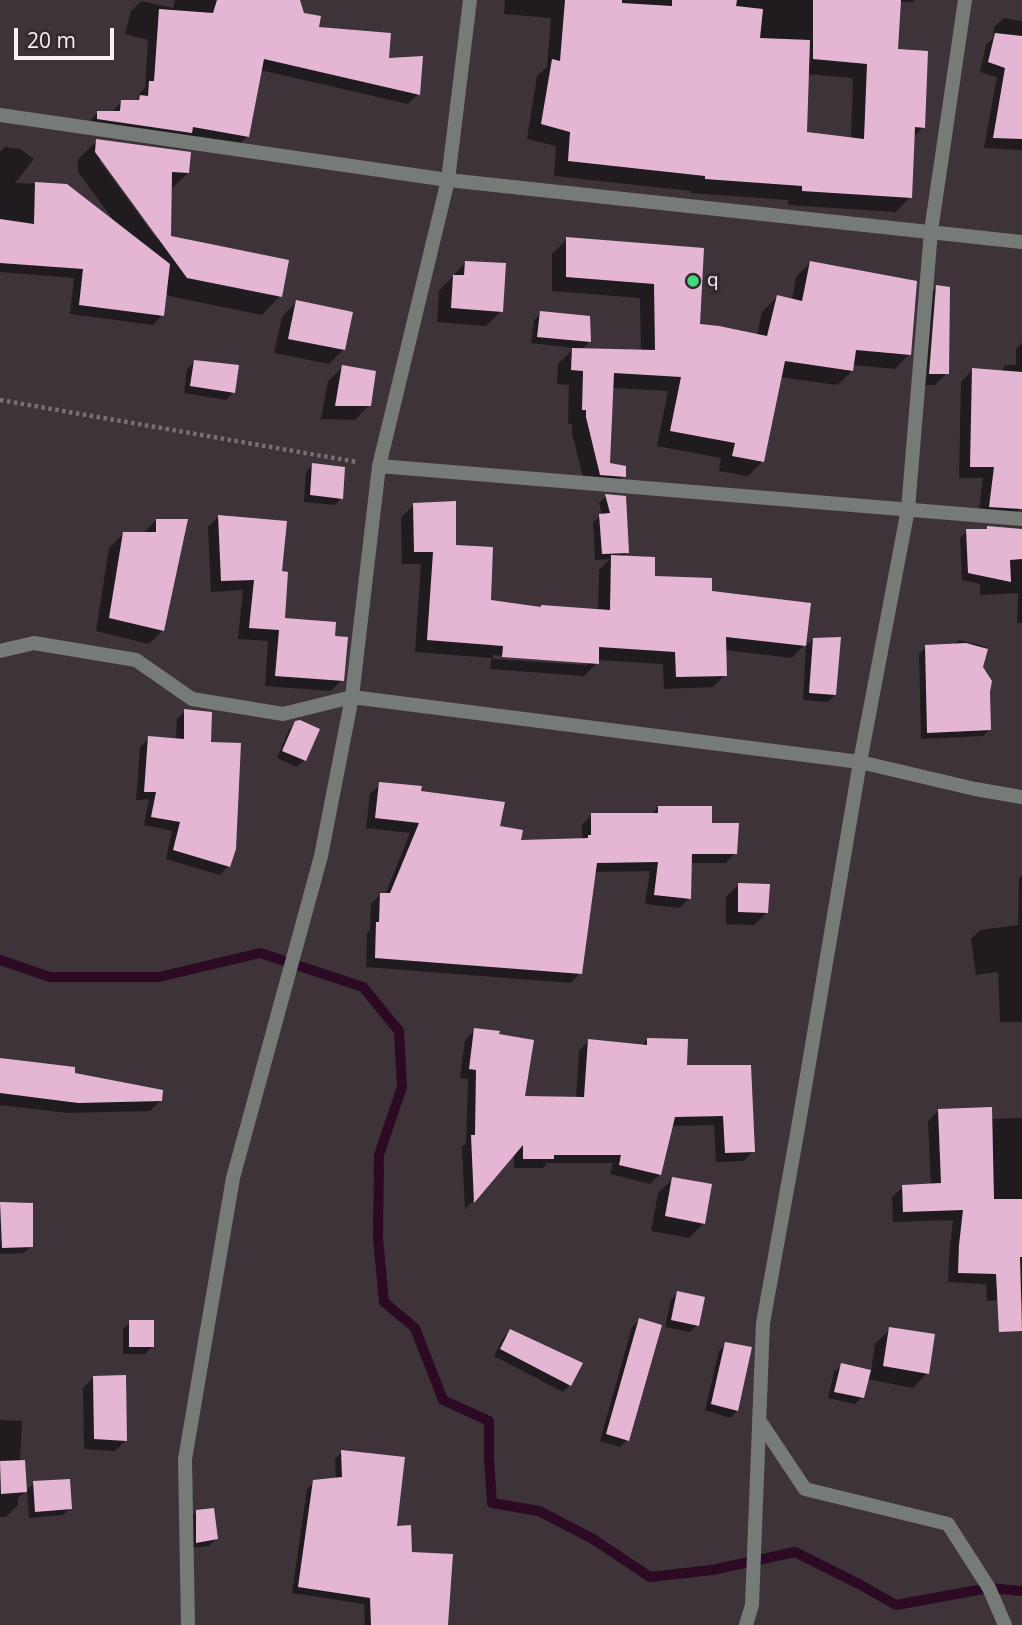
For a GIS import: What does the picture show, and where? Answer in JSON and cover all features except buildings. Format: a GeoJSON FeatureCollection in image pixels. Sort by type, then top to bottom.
{"type":"FeatureCollection","features":[{"type":"Feature","properties":{"kind":"street"},"geometry":{"type":"LineString","coordinates":[[188,1625],[186,1459],[233,1178],[321,856],[352,697],[379,466],[448,180],[470,0]]}},
{"type":"Feature","properties":{"kind":"street"},"geometry":{"type":"LineString","coordinates":[[746,1625],[752,1605],[763,1323],[860,762],[908,509],[931,231],[965,0]]}},
{"type":"Feature","properties":{"kind":"street"},"geometry":{"type":"LineString","coordinates":[[0,115],[448,180],[1022,242]]}},
{"type":"Feature","properties":{"kind":"street"},"geometry":{"type":"LineString","coordinates":[[379,466],[1022,519]]}},
{"type":"Feature","properties":{"kind":"street"},"geometry":{"type":"LineString","coordinates":[[0,651],[34,643],[136,660],[192,699],[284,714],[352,697],[860,762],[975,789],[1022,797]]}},
{"type":"Feature","properties":{"kind":"street"},"geometry":{"type":"LineString","coordinates":[[759,1420],[805,1489],[948,1524],[989,1588],[1005,1625]]}},
{"type":"Feature","properties":{"kind":"path"},"geometry":{"type":"LineString","coordinates":[[0,400],[379,466]]}},
{"type":"Feature","properties":{"kind":"waterway"},"geometry":{"type":"LineString","coordinates":[[0,960],[50,977],[159,977],[260,953],[363,987],[399,1031],[402,1087],[379,1155],[378,1238],[384,1302],[415,1328],[443,1400],[489,1421],[492,1503],[539,1511],[593,1539],[650,1577],[712,1570],[795,1552],[896,1605],[989,1588],[1022,1591]]}},
{"type":"Feature","properties":{"kind":"place","name":"q"},"geometry":{"type":"Point","coordinates":[693,281]}}]}
